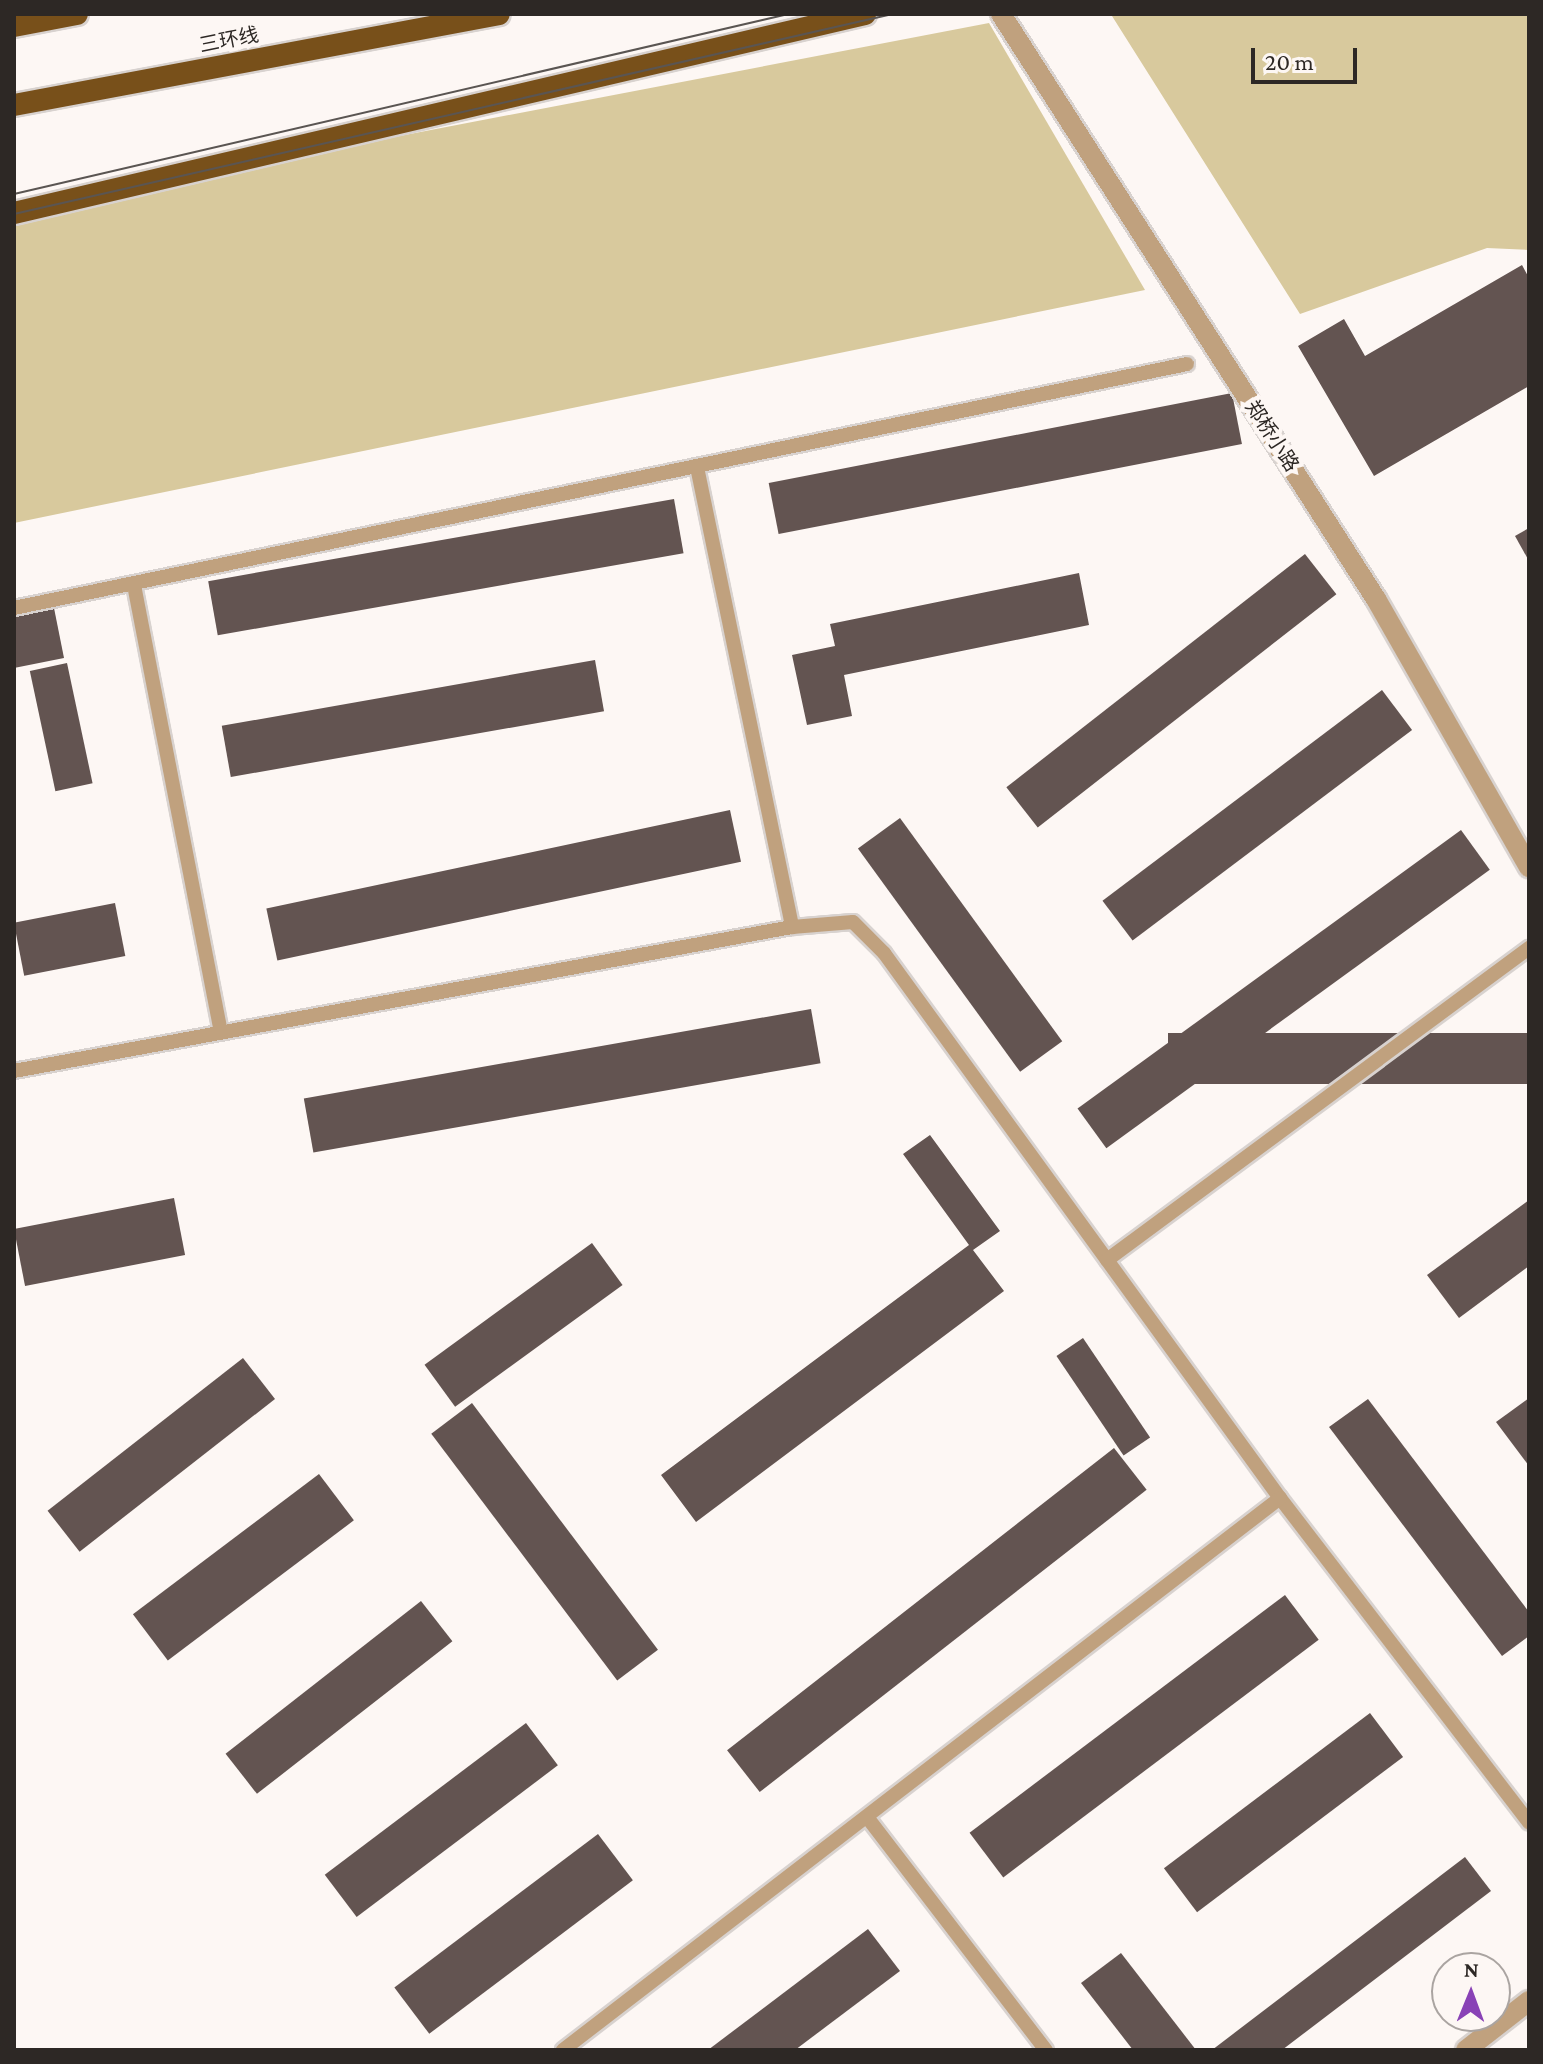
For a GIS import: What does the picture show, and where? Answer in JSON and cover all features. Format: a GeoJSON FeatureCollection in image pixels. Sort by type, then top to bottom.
{"type":"FeatureCollection","features":[{"type":"Feature","properties":{"kind":"highway"},"geometry":{"type":"LineString","coordinates":[[14,26],[77,14]]}},
{"type":"Feature","properties":{"kind":"highway","name":"三环线"},"geometry":{"type":"LineString","coordinates":[[14,105],[499,14]]}},
{"type":"Feature","properties":{"kind":"highway"},"geometry":{"type":"LineString","coordinates":[[14,213],[865,14]]}},
{"type":"Feature","properties":{"kind":"street","name":"郑桥小路"},"geometry":{"type":"LineString","coordinates":[[1001,14],[1376,599],[1529,867]]}},
{"type":"Feature","properties":{"kind":"street"},"geometry":{"type":"LineString","coordinates":[[1466,2050],[1529,2001]]}},
{"type":"Feature","properties":{"kind":"lane"},"geometry":{"type":"LineString","coordinates":[[14,608],[1187,364]]}},
{"type":"Feature","properties":{"kind":"lane"},"geometry":{"type":"LineString","coordinates":[[697,467],[792,927]]}},
{"type":"Feature","properties":{"kind":"lane"},"geometry":{"type":"LineString","coordinates":[[134,585],[221,1032]]}},
{"type":"Feature","properties":{"kind":"lane"},"geometry":{"type":"LineString","coordinates":[[14,1071],[792,927],[853,922],[884,953],[1280,1498],[1529,1823]]}},
{"type":"Feature","properties":{"kind":"lane"},"geometry":{"type":"LineString","coordinates":[[1107,1260],[1529,948]]}},
{"type":"Feature","properties":{"kind":"lane"},"geometry":{"type":"LineString","coordinates":[[563,2050],[1280,1498]]}},
{"type":"Feature","properties":{"kind":"lane"},"geometry":{"type":"LineString","coordinates":[[867,1817],[1046,2050]]}},
{"type":"Feature","properties":{"kind":"shaded area"},"geometry":{"type":"Polygon","coordinates":[[[1529,14],[1529,250],[1487,248],[1300,314],[1112,16],[1529,14]]]}},
{"type":"Feature","properties":{"kind":"shaded area"},"geometry":{"type":"Polygon","coordinates":[[[989,23],[1145,290],[14,523],[14,210],[989,23]]]}},
{"type":"Feature","properties":{"kind":"building"},"geometry":{"type":"Polygon","coordinates":[[[1522,265],[1529,278],[1529,386],[1374,476],[1298,346],[1344,319],[1365,356],[1522,265]]]}},
{"type":"Feature","properties":{"kind":"building"},"geometry":{"type":"Polygon","coordinates":[[[1232,393],[1242,444],[779,534],[769,483],[1232,393]]]}},
{"type":"Feature","properties":{"kind":"building"},"geometry":{"type":"Polygon","coordinates":[[[674,499],[684,553],[218,635],[208,581],[674,499]]]}},
{"type":"Feature","properties":{"kind":"building"},"geometry":{"type":"Polygon","coordinates":[[[1529,528],[1529,561],[1515,536],[1529,528]]]}},
{"type":"Feature","properties":{"kind":"building"},"geometry":{"type":"Polygon","coordinates":[[[1305,554],[1336,594],[1038,828],[1006,787],[1305,554]]]}},
{"type":"Feature","properties":{"kind":"building"},"geometry":{"type":"Polygon","coordinates":[[[1079,573],[1089,625],[844,675],[852,716],[807,725],[792,655],[835,646],[830,624],[1079,573]]]}},
{"type":"Feature","properties":{"kind":"building"},"geometry":{"type":"Polygon","coordinates":[[[54,608],[64,658],[14,668],[14,616],[54,608]]]}},
{"type":"Feature","properties":{"kind":"building"},"geometry":{"type":"Polygon","coordinates":[[[595,660],[604,711],[231,777],[222,726],[595,660]]]}},
{"type":"Feature","properties":{"kind":"building"},"geometry":{"type":"Polygon","coordinates":[[[67,663],[93,783],[55,791],[30,671],[67,663]]]}},
{"type":"Feature","properties":{"kind":"building"},"geometry":{"type":"Polygon","coordinates":[[[1382,690],[1412,730],[1133,941],[1102,901],[1382,690]]]}},
{"type":"Feature","properties":{"kind":"building"},"geometry":{"type":"Polygon","coordinates":[[[730,810],[741,862],[277,960],[266,909],[730,810]]]}},
{"type":"Feature","properties":{"kind":"building"},"geometry":{"type":"Polygon","coordinates":[[[900,818],[1062,1041],[1020,1072],[858,849],[900,818]]]}},
{"type":"Feature","properties":{"kind":"building"},"geometry":{"type":"Polygon","coordinates":[[[1461,830],[1490,870],[1106,1148],[1078,1109],[1461,830]]]}},
{"type":"Feature","properties":{"kind":"building"},"geometry":{"type":"Polygon","coordinates":[[[115,903],[125,956],[24,976],[14,923],[115,903]]]}},
{"type":"Feature","properties":{"kind":"building"},"geometry":{"type":"Polygon","coordinates":[[[811,1009],[821,1063],[313,1153],[304,1098],[811,1009]]]}},
{"type":"Feature","properties":{"kind":"building"},"geometry":{"type":"Polygon","coordinates":[[[1168,1033],[1529,1033],[1529,1084],[1168,1084],[1168,1033]]]}},
{"type":"Feature","properties":{"kind":"building"},"geometry":{"type":"Polygon","coordinates":[[[930,1135],[1000,1231],[973,1250],[1004,1291],[696,1522],[661,1475],[969,1245],[903,1154],[930,1135]]]}},
{"type":"Feature","properties":{"kind":"building"},"geometry":{"type":"Polygon","coordinates":[[[174,1198],[185,1255],[25,1286],[14,1229],[174,1198]]]}},
{"type":"Feature","properties":{"kind":"building"},"geometry":{"type":"Polygon","coordinates":[[[1529,1200],[1529,1266],[1459,1318],[1427,1275],[1529,1200]]]}},
{"type":"Feature","properties":{"kind":"building"},"geometry":{"type":"Polygon","coordinates":[[[592,1243],[623,1285],[455,1407],[425,1365],[592,1243]]]}},
{"type":"Feature","properties":{"kind":"building"},"geometry":{"type":"Polygon","coordinates":[[[1083,1338],[1150,1437],[1124,1455],[1056,1356],[1083,1338]]]}},
{"type":"Feature","properties":{"kind":"building"},"geometry":{"type":"Polygon","coordinates":[[[243,1358],[275,1399],[80,1552],[48,1511],[243,1358]]]}},
{"type":"Feature","properties":{"kind":"building"},"geometry":{"type":"Polygon","coordinates":[[[1529,1398],[1529,1466],[1496,1422],[1529,1398]]]}},
{"type":"Feature","properties":{"kind":"building"},"geometry":{"type":"Polygon","coordinates":[[[1368,1399],[1529,1612],[1529,1636],[1502,1656],[1329,1427],[1368,1399]]]}},
{"type":"Feature","properties":{"kind":"building"},"geometry":{"type":"Polygon","coordinates":[[[472,1403],[658,1650],[617,1680],[431,1434],[472,1403]]]}},
{"type":"Feature","properties":{"kind":"building"},"geometry":{"type":"Polygon","coordinates":[[[1114,1448],[1147,1490],[760,1792],[727,1750],[1114,1448]]]}},
{"type":"Feature","properties":{"kind":"building"},"geometry":{"type":"Polygon","coordinates":[[[319,1474],[354,1520],[168,1661],[133,1614],[319,1474]]]}},
{"type":"Feature","properties":{"kind":"building"},"geometry":{"type":"Polygon","coordinates":[[[1285,1595],[1319,1640],[1003,1877],[970,1833],[1285,1595]]]}},
{"type":"Feature","properties":{"kind":"building"},"geometry":{"type":"Polygon","coordinates":[[[421,1601],[452,1641],[257,1794],[226,1754],[421,1601]]]}},
{"type":"Feature","properties":{"kind":"building"},"geometry":{"type":"Polygon","coordinates":[[[1370,1713],[1403,1757],[1197,1912],[1164,1868],[1370,1713]]]}},
{"type":"Feature","properties":{"kind":"building"},"geometry":{"type":"Polygon","coordinates":[[[526,1723],[558,1765],[357,1917],[325,1875],[526,1723]]]}},
{"type":"Feature","properties":{"kind":"building"},"geometry":{"type":"Polygon","coordinates":[[[598,1834],[633,1880],[429,2034],[394,1987],[598,1834]]]}},
{"type":"Feature","properties":{"kind":"building"},"geometry":{"type":"Polygon","coordinates":[[[1465,1857],[1491,1891],[1282,2050],[1212,2050],[1465,1857]]]}},
{"type":"Feature","properties":{"kind":"building"},"geometry":{"type":"Polygon","coordinates":[[[868,1929],[900,1971],[795,2050],[708,2050],[868,1929]]]}},
{"type":"Feature","properties":{"kind":"building"},"geometry":{"type":"Polygon","coordinates":[[[1121,1953],[1196,2050],[1133,2050],[1081,1983],[1121,1953]]]}},
{"type":"Feature","properties":{"kind":"tram line"},"geometry":{"type":"LineString","coordinates":[[14,194],[788,14]]}},
{"type":"Feature","properties":{"kind":"tram line"},"geometry":{"type":"LineString","coordinates":[[14,214],[893,14]]}}]}
